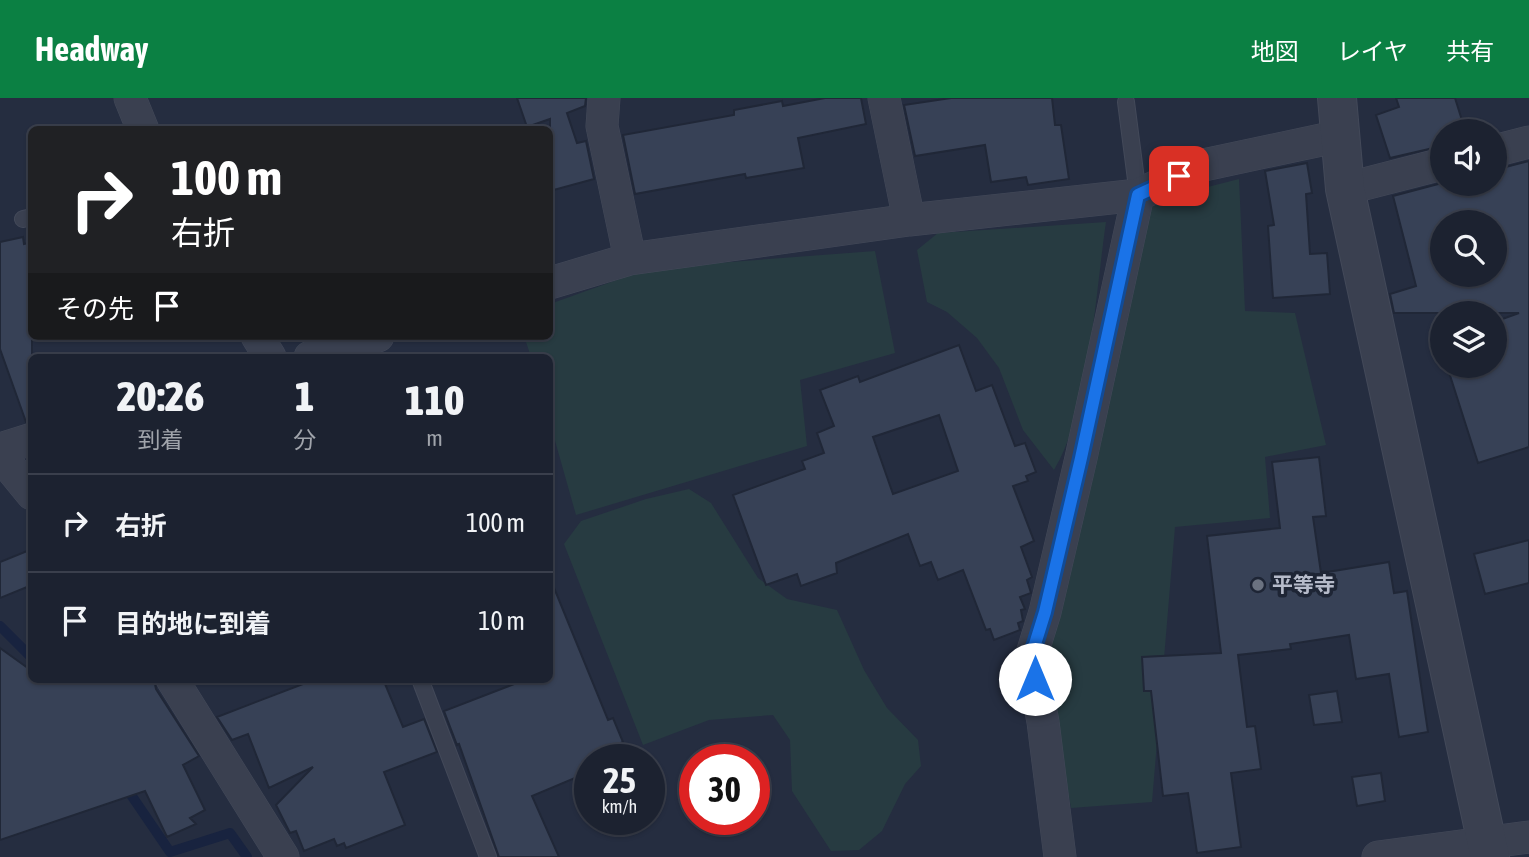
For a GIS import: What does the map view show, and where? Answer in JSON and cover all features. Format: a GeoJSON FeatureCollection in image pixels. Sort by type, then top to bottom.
{"type":"FeatureCollection","features":[{"type":"Feature","properties":{"kind":"street"},"geometry":{"type":"LineString","coordinates":[[130,98],[141,126]]}},
{"type":"Feature","properties":{"kind":"street"},"geometry":{"type":"LineString","coordinates":[[604,98],[602,126],[630,259]]}},
{"type":"Feature","properties":{"kind":"street"},"geometry":{"type":"LineString","coordinates":[[884,98],[909,220]]}},
{"type":"Feature","properties":{"kind":"street"},"geometry":{"type":"LineString","coordinates":[[1337,98],[1345,189],[1489,850]]}},
{"type":"Feature","properties":{"kind":"street"},"geometry":{"type":"LineString","coordinates":[[553,282],[630,259],[909,220],[1138,195],[1199,166],[1340,136]]}},
{"type":"Feature","properties":{"kind":"street"},"geometry":{"type":"LineString","coordinates":[[1507,148],[1529,142]]}},
{"type":"Feature","properties":{"kind":"street"},"geometry":{"type":"LineString","coordinates":[[1345,189],[1430,167]]}},
{"type":"Feature","properties":{"kind":"street"},"geometry":{"type":"LineString","coordinates":[[1060,857],[1043,722],[1031,657],[1045,612],[1081,458],[1138,195]]}},
{"type":"Feature","properties":{"kind":"street"},"geometry":{"type":"LineString","coordinates":[[320,354],[365,340]]}},
{"type":"Feature","properties":{"kind":"street"},"geometry":{"type":"LineString","coordinates":[[0,449],[28,440]]}},
{"type":"Feature","properties":{"kind":"street"},"geometry":{"type":"LineString","coordinates":[[0,456],[28,489]]}},
{"type":"Feature","properties":{"kind":"street"},"geometry":{"type":"LineString","coordinates":[[174,683],[283,857]]}},
{"type":"Feature","properties":{"kind":"street"},"geometry":{"type":"LineString","coordinates":[[1378,857],[1489,850],[1529,837]]}},
{"type":"Feature","properties":{"kind":"lane"},"geometry":{"type":"LineString","coordinates":[[1126,102],[1138,195]]}},
{"type":"Feature","properties":{"kind":"lane"},"geometry":{"type":"LineString","coordinates":[[422,683],[488,857]]}},
{"type":"Feature","properties":{"kind":"shaded area"},"geometry":{"type":"Polygon","coordinates":[[[1239,179],[1245,311],[1295,313],[1326,445],[1265,457],[1270,518],[1175,527],[1152,802],[1071,808],[1045,662],[1145,203],[1239,179]]]}},
{"type":"Feature","properties":{"kind":"shaded area"},"geometry":{"type":"Polygon","coordinates":[[[1106,222],[1083,385],[1066,446],[1054,470],[1023,430],[999,368],[977,338],[947,312],[927,302],[917,250],[938,233],[1106,222]]]}},
{"type":"Feature","properties":{"kind":"shaded area"},"geometry":{"type":"Polygon","coordinates":[[[875,251],[895,353],[800,380],[807,446],[576,515],[553,434],[553,354],[530,354],[525,340],[553,340],[553,303],[650,268],[875,251]]]}},
{"type":"Feature","properties":{"kind":"shaded area"},"geometry":{"type":"Polygon","coordinates":[[[689,489],[711,503],[758,578],[787,599],[837,610],[864,670],[887,708],[918,740],[921,766],[905,784],[882,831],[859,850],[831,851],[792,791],[790,740],[773,715],[709,720],[643,744],[564,544],[581,521],[646,499],[689,489]]]}},
{"type":"Feature","properties":{"kind":"building"},"geometry":{"type":"Polygon","coordinates":[[[517,98],[586,98],[585,106],[567,113],[577,143],[586,141],[594,179],[553,190],[553,126],[550,126],[550,119],[527,126],[517,98]]]}},
{"type":"Feature","properties":{"kind":"building"},"geometry":{"type":"Polygon","coordinates":[[[825,98],[861,98],[866,124],[798,138],[804,168],[746,178],[745,174],[635,194],[623,135],[734,115],[734,110],[782,101],[783,106],[825,98]]]}},
{"type":"Feature","properties":{"kind":"building"},"geometry":{"type":"Polygon","coordinates":[[[951,98],[1052,98],[1055,125],[1061,125],[1069,179],[1028,185],[1026,177],[991,182],[985,145],[915,156],[904,105],[951,98]]]}},
{"type":"Feature","properties":{"kind":"building"},"geometry":{"type":"Polygon","coordinates":[[[1396,98],[1455,98],[1462,119],[1430,119],[1430,149],[1390,158],[1376,115],[1399,107],[1396,98]]]}},
{"type":"Feature","properties":{"kind":"building"},"geometry":{"type":"Polygon","coordinates":[[[1529,161],[1529,447],[1478,463],[1451,378],[1507,378],[1507,317],[1519,313],[1507,313],[1507,301],[1430,301],[1430,313],[1394,313],[1390,294],[1416,286],[1393,196],[1430,186],[1430,196],[1507,196],[1507,167],[1529,161]]]}},
{"type":"Feature","properties":{"kind":"building"},"geometry":{"type":"Polygon","coordinates":[[[1307,163],[1312,193],[1306,194],[1310,254],[1327,253],[1330,294],[1273,298],[1268,226],[1274,225],[1265,171],[1307,163]]]}},
{"type":"Feature","properties":{"kind":"building"},"geometry":{"type":"Polygon","coordinates":[[[23,237],[24,244],[28,243],[28,340],[32,340],[32,354],[28,354],[26,422],[0,349],[0,242],[23,237]]]}},
{"type":"Feature","properties":{"kind":"building"},"geometry":{"type":"Polygon","coordinates":[[[959,345],[976,391],[992,385],[1015,446],[1025,443],[1036,472],[1026,476],[1028,481],[1013,486],[1034,541],[1021,547],[1032,577],[1027,580],[1031,593],[1020,597],[1025,609],[1021,610],[1023,621],[1018,623],[1020,630],[994,640],[990,629],[986,630],[963,570],[938,580],[931,562],[920,566],[908,534],[836,563],[837,573],[801,586],[797,574],[766,585],[733,495],[805,469],[802,461],[824,453],[817,433],[834,426],[820,390],[858,376],[860,382],[959,345]],[[939,415],[873,437],[893,494],[958,471],[939,415]]]}},
{"type":"Feature","properties":{"kind":"building"},"geometry":{"type":"Polygon","coordinates":[[[1319,457],[1326,516],[1313,517],[1321,573],[1389,562],[1394,593],[1407,591],[1428,732],[1399,737],[1389,674],[1356,679],[1349,635],[1290,644],[1291,649],[1238,655],[1247,727],[1255,726],[1261,769],[1231,773],[1241,847],[1197,853],[1188,793],[1163,796],[1151,691],[1144,691],[1142,657],[1221,653],[1207,536],[1280,528],[1272,462],[1319,457]]]}},
{"type":"Feature","properties":{"kind":"building"},"geometry":{"type":"Polygon","coordinates":[[[1529,540],[1529,583],[1485,594],[1474,554],[1529,540]]]}},
{"type":"Feature","properties":{"kind":"building"},"geometry":{"type":"Polygon","coordinates":[[[28,551],[28,587],[0,598],[0,562],[28,551]]]}},
{"type":"Feature","properties":{"kind":"building"},"geometry":{"type":"Polygon","coordinates":[[[553,585],[608,720],[613,718],[623,742],[574,744],[574,778],[532,796],[559,857],[499,857],[459,744],[457,745],[444,711],[517,683],[553,683],[553,585]]]}},
{"type":"Feature","properties":{"kind":"building"},"geometry":{"type":"Polygon","coordinates":[[[0,648],[28,668],[28,683],[155,683],[199,756],[183,765],[205,810],[190,818],[196,824],[167,837],[145,791],[0,840],[0,648]]]}},
{"type":"Feature","properties":{"kind":"building"},"geometry":{"type":"Polygon","coordinates":[[[306,683],[385,683],[403,727],[424,719],[437,752],[384,772],[405,825],[346,848],[344,843],[337,846],[334,839],[304,851],[296,831],[290,833],[276,805],[313,767],[269,788],[248,734],[232,740],[217,717],[306,683]]]}},
{"type":"Feature","properties":{"kind":"building"},"geometry":{"type":"Polygon","coordinates":[[[1337,691],[1342,722],[1314,725],[1309,695],[1337,691]]]}},
{"type":"Feature","properties":{"kind":"building"},"geometry":{"type":"Polygon","coordinates":[[[1381,773],[1385,801],[1357,806],[1352,777],[1381,773]]]}},
{"type":"Feature","properties":{"kind":"waterway"},"geometry":{"type":"LineString","coordinates":[[0,626],[28,654]]}},
{"type":"Feature","properties":{"kind":"waterway"},"geometry":{"type":"LineString","coordinates":[[125,786],[170,852],[230,833],[247,857]]}},
{"type":"Feature","properties":{"kind":"place","name":"平等寺"},"geometry":{"type":"Point","coordinates":[1258,585]}},
{"type":"Feature","properties":{"kind":"route"},"geometry":{"type":"LineString","coordinates":[[1035,679],[1031,657],[1045,612],[1081,458],[1138,195],[1179,176]]}}]}
